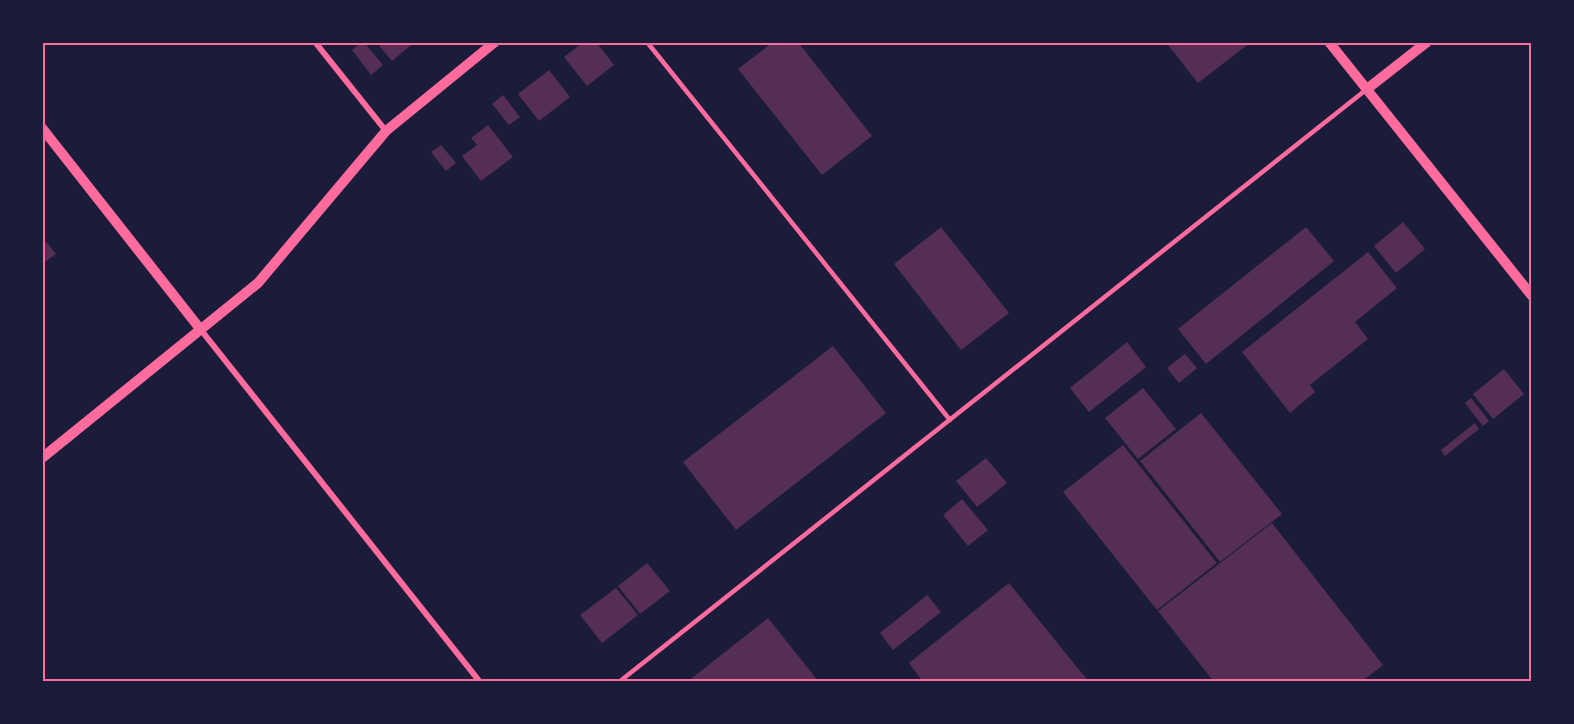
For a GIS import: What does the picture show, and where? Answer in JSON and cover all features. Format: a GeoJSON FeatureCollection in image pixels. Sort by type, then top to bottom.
{"type":"FeatureCollection","features":[{"type":"Feature","properties":{"kind":"street"},"geometry":{"type":"LineString","coordinates":[[315,42],[386,130]]}},
{"type":"Feature","properties":{"kind":"street"},"geometry":{"type":"LineString","coordinates":[[42,458],[258,283],[386,130],[495,42]]}},
{"type":"Feature","properties":{"kind":"street"},"geometry":{"type":"LineString","coordinates":[[1329,42],[1532,296]]}},
{"type":"Feature","properties":{"kind":"street"},"geometry":{"type":"LineString","coordinates":[[1367,89],[1427,42]]}},
{"type":"Feature","properties":{"kind":"street"},"geometry":{"type":"LineString","coordinates":[[42,128],[480,682]]}},
{"type":"Feature","properties":{"kind":"lane"},"geometry":{"type":"LineString","coordinates":[[647,42],[950,420]]}},
{"type":"Feature","properties":{"kind":"lane"},"geometry":{"type":"LineString","coordinates":[[619,682],[1367,89]]}},
{"type":"Feature","properties":{"kind":"building"},"geometry":{"type":"Polygon","coordinates":[[[362,42],[383,65],[371,75],[352,50],[362,42]]]}},
{"type":"Feature","properties":{"kind":"building"},"geometry":{"type":"Polygon","coordinates":[[[376,42],[415,42],[392,61],[376,42]]]}},
{"type":"Feature","properties":{"kind":"building"},"geometry":{"type":"Polygon","coordinates":[[[584,42],[596,42],[614,65],[587,86],[564,57],[584,42]]]}},
{"type":"Feature","properties":{"kind":"building"},"geometry":{"type":"Polygon","coordinates":[[[773,42],[798,42],[872,136],[822,175],[738,69],[773,42]]]}},
{"type":"Feature","properties":{"kind":"building"},"geometry":{"type":"Polygon","coordinates":[[[1173,42],[1251,42],[1198,83],[1168,45],[1173,42]]]}},
{"type":"Feature","properties":{"kind":"building"},"geometry":{"type":"Polygon","coordinates":[[[549,70],[570,97],[539,121],[518,94],[549,70]]]}},
{"type":"Feature","properties":{"kind":"building"},"geometry":{"type":"Polygon","coordinates":[[[503,95],[520,117],[509,125],[492,104],[503,95]]]}},
{"type":"Feature","properties":{"kind":"building"},"geometry":{"type":"Polygon","coordinates":[[[488,125],[513,157],[481,181],[462,156],[477,145],[471,138],[488,125]]]}},
{"type":"Feature","properties":{"kind":"building"},"geometry":{"type":"Polygon","coordinates":[[[441,145],[456,163],[446,171],[431,152],[441,145]]]}},
{"type":"Feature","properties":{"kind":"building"},"geometry":{"type":"Polygon","coordinates":[[[1403,222],[1425,249],[1396,273],[1374,246],[1403,222]]]}},
{"type":"Feature","properties":{"kind":"building"},"geometry":{"type":"Polygon","coordinates":[[[941,227],[1009,313],[961,350],[894,264],[941,227]]]}},
{"type":"Feature","properties":{"kind":"building"},"geometry":{"type":"Polygon","coordinates":[[[1306,227],[1334,261],[1206,364],[1178,329],[1306,227]]]}},
{"type":"Feature","properties":{"kind":"building"},"geometry":{"type":"Polygon","coordinates":[[[42,239],[56,254],[42,264],[42,239]]]}},
{"type":"Feature","properties":{"kind":"building"},"geometry":{"type":"Polygon","coordinates":[[[1368,252],[1397,288],[1355,322],[1368,339],[1310,385],[1315,392],[1290,413],[1242,352],[1368,252]]]}},
{"type":"Feature","properties":{"kind":"building"},"geometry":{"type":"Polygon","coordinates":[[[1127,342],[1146,367],[1089,412],[1070,388],[1127,342]]]}},
{"type":"Feature","properties":{"kind":"building"},"geometry":{"type":"Polygon","coordinates":[[[833,346],[886,413],[736,530],[683,462],[833,346]]]}},
{"type":"Feature","properties":{"kind":"building"},"geometry":{"type":"Polygon","coordinates":[[[1185,354],[1197,368],[1179,383],[1167,368],[1185,354]]]}},
{"type":"Feature","properties":{"kind":"building"},"geometry":{"type":"Polygon","coordinates":[[[1504,369],[1524,394],[1493,419],[1473,394],[1504,369]]]}},
{"type":"Feature","properties":{"kind":"building"},"geometry":{"type":"Polygon","coordinates":[[[1143,388],[1176,429],[1138,459],[1105,418],[1143,388]]]}},
{"type":"Feature","properties":{"kind":"building"},"geometry":{"type":"Polygon","coordinates":[[[1471,398],[1489,421],[1483,426],[1465,403],[1471,398]]]}},
{"type":"Feature","properties":{"kind":"building"},"geometry":{"type":"Polygon","coordinates":[[[1201,413],[1282,514],[1220,562],[1140,461],[1201,413]]]}},
{"type":"Feature","properties":{"kind":"building"},"geometry":{"type":"Polygon","coordinates":[[[1475,423],[1479,429],[1445,456],[1441,450],[1475,423]]]}},
{"type":"Feature","properties":{"kind":"building"},"geometry":{"type":"Polygon","coordinates":[[[1123,445],[1217,563],[1157,610],[1063,492],[1123,445]]]}},
{"type":"Feature","properties":{"kind":"building"},"geometry":{"type":"Polygon","coordinates":[[[986,458],[1007,483],[977,507],[956,481],[986,458]]]}},
{"type":"Feature","properties":{"kind":"building"},"geometry":{"type":"Polygon","coordinates":[[[962,499],[988,530],[968,546],[943,515],[962,499]]]}},
{"type":"Feature","properties":{"kind":"building"},"geometry":{"type":"Polygon","coordinates":[[[1272,523],[1383,665],[1361,682],[1214,682],[1158,611],[1272,523]]]}},
{"type":"Feature","properties":{"kind":"building"},"geometry":{"type":"Polygon","coordinates":[[[647,563],[670,591],[640,614],[618,586],[647,563]]]}},
{"type":"Feature","properties":{"kind":"building"},"geometry":{"type":"Polygon","coordinates":[[[1009,583],[1089,682],[923,682],[909,663],[1009,583]]]}},
{"type":"Feature","properties":{"kind":"building"},"geometry":{"type":"Polygon","coordinates":[[[616,588],[638,615],[602,643],[580,615],[616,588]]]}},
{"type":"Feature","properties":{"kind":"building"},"geometry":{"type":"Polygon","coordinates":[[[927,595],[941,612],[893,650],[880,633],[927,595]]]}},
{"type":"Feature","properties":{"kind":"building"},"geometry":{"type":"Polygon","coordinates":[[[768,618],[819,682],[687,682],[768,618]]]}}]}
